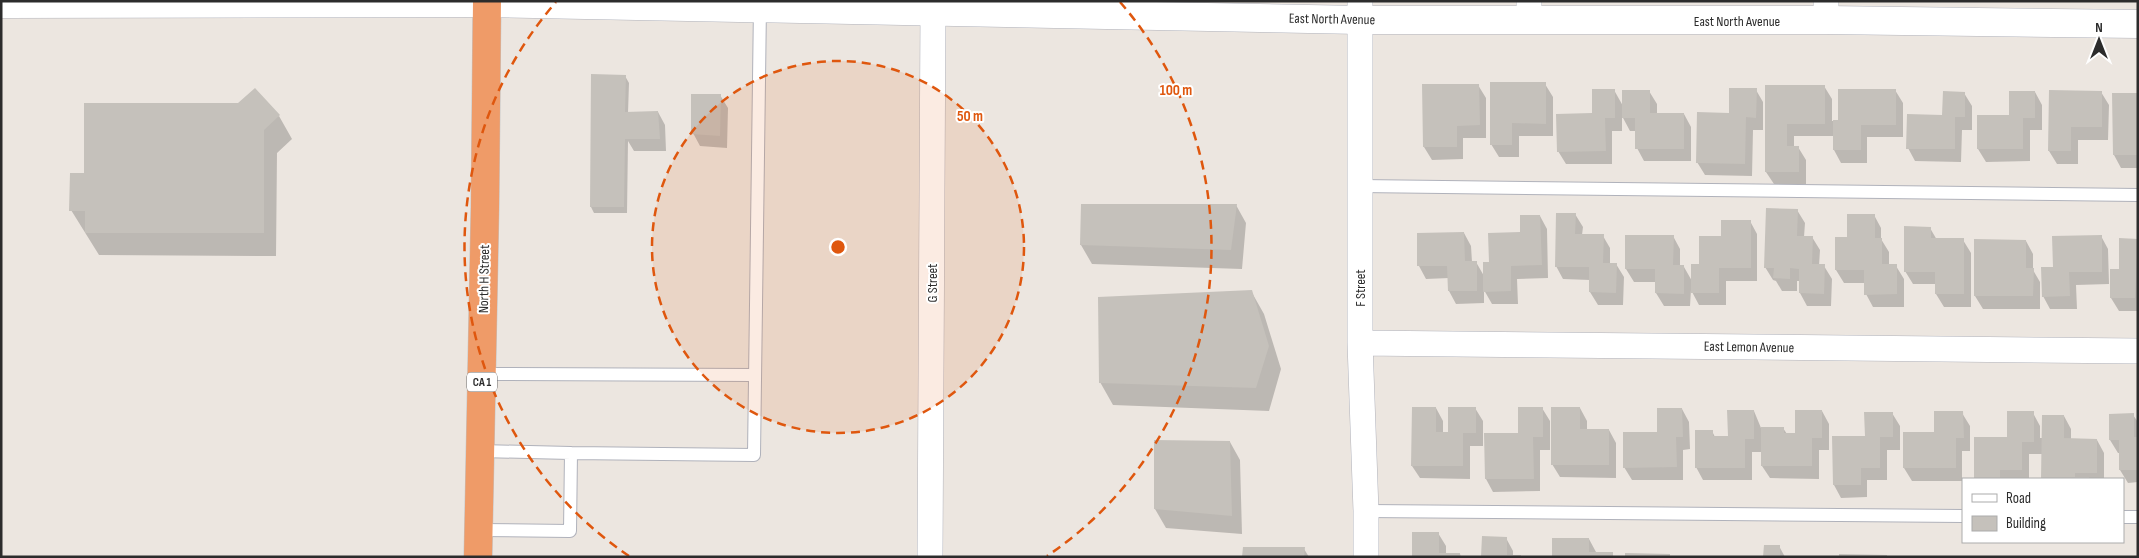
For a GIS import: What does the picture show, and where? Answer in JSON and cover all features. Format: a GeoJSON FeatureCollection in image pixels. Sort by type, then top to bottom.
{"type":"FeatureCollection","features":[{"type":"Feature","properties":{"kind":"highway","name":"North H Street"},"geometry":{"type":"LineString","coordinates":[[478,557],[487,2]]}},
{"type":"Feature","properties":{"kind":"street","name":"East North Avenue"},"geometry":{"type":"LineString","coordinates":[[1,4],[101,2],[487,2],[526,4],[760,4],[933,10],[1826,11],[2138,24]]}},
{"type":"Feature","properties":{"kind":"street"},"geometry":{"type":"LineString","coordinates":[[1,4],[1,20]]}},
{"type":"Feature","properties":{"kind":"street","name":"G Street"},"geometry":{"type":"LineString","coordinates":[[930,557],[933,10]]}},
{"type":"Feature","properties":{"kind":"street","name":"F Street"},"geometry":{"type":"LineString","coordinates":[[1360,10],[1360,344],[1366,557]]}},
{"type":"Feature","properties":{"kind":"street","name":"East Lemon Avenue"},"geometry":{"type":"LineString","coordinates":[[1360,344],[2138,351]]}},
{"type":"Feature","properties":{"kind":"lane"},"geometry":{"type":"LineString","coordinates":[[480,451],[754,455],[760,4]]}},
{"type":"Feature","properties":{"kind":"lane"},"geometry":{"type":"LineString","coordinates":[[1360,186],[2138,195]]}},
{"type":"Feature","properties":{"kind":"lane"},"geometry":{"type":"LineString","coordinates":[[482,374],[755,375]]}},
{"type":"Feature","properties":{"kind":"lane"},"geometry":{"type":"LineString","coordinates":[[478,530],[570,531],[571,453]]}},
{"type":"Feature","properties":{"kind":"lane"},"geometry":{"type":"LineString","coordinates":[[1366,511],[1962,516]]}},
{"type":"Feature","properties":{"kind":"lane"},"geometry":{"type":"LineString","coordinates":[[2124,517],[2138,517]]}},
{"type":"Feature","properties":{"kind":"building"},"geometry":{"type":"Polygon","coordinates":[[[591,74],[626,75],[625,112],[658,111],[660,139],[625,139],[624,207],[590,207],[591,74]]]}},
{"type":"Feature","properties":{"kind":"building"},"geometry":{"type":"Polygon","coordinates":[[[1490,82],[1546,82],[1546,124],[1512,123],[1512,145],[1490,145],[1490,82]]]}},
{"type":"Feature","properties":{"kind":"building"},"geometry":{"type":"Polygon","coordinates":[[[1422,84],[1479,84],[1480,125],[1457,126],[1457,147],[1423,147],[1422,84]]]}},
{"type":"Feature","properties":{"kind":"building"},"geometry":{"type":"Polygon","coordinates":[[[1765,85],[1825,85],[1825,124],[1787,124],[1787,146],[1799,146],[1799,172],[1765,172],[1765,85]]]}},
{"type":"Feature","properties":{"kind":"building"},"geometry":{"type":"Polygon","coordinates":[[[255,88],[280,115],[264,130],[264,233],[85,233],[85,211],[69,211],[70,173],[84,173],[84,103],[238,103],[255,88]]]}},
{"type":"Feature","properties":{"kind":"building"},"geometry":{"type":"Polygon","coordinates":[[[1729,88],[1757,88],[1756,118],[1746,117],[1745,164],[1696,163],[1697,112],[1729,113],[1729,88]]]}},
{"type":"Feature","properties":{"kind":"building"},"geometry":{"type":"Polygon","coordinates":[[[1592,89],[1615,89],[1615,118],[1605,118],[1606,151],[1557,152],[1556,114],[1592,113],[1592,89]]]}},
{"type":"Feature","properties":{"kind":"building"},"geometry":{"type":"Polygon","coordinates":[[[1838,89],[1896,89],[1896,125],[1861,125],[1861,150],[1833,150],[1833,120],[1838,120],[1838,89]]]}},
{"type":"Feature","properties":{"kind":"building"},"geometry":{"type":"Polygon","coordinates":[[[1622,90],[1650,90],[1650,113],[1684,113],[1684,149],[1635,149],[1635,118],[1622,118],[1622,90]]]}},
{"type":"Feature","properties":{"kind":"building"},"geometry":{"type":"Polygon","coordinates":[[[2049,90],[2102,91],[2102,127],[2071,127],[2071,151],[2048,151],[2049,90]]]}},
{"type":"Feature","properties":{"kind":"building"},"geometry":{"type":"Polygon","coordinates":[[[1943,91],[1965,92],[1965,117],[1955,117],[1955,149],[1906,149],[1907,114],[1942,115],[1943,91]]]}},
{"type":"Feature","properties":{"kind":"building"},"geometry":{"type":"Polygon","coordinates":[[[2009,91],[2035,91],[2035,118],[2023,118],[2023,149],[1977,149],[1977,115],[2009,115],[2009,91]]]}},
{"type":"Feature","properties":{"kind":"building"},"geometry":{"type":"Polygon","coordinates":[[[2112,93],[2138,93],[2138,155],[2113,155],[2112,93]]]}},
{"type":"Feature","properties":{"kind":"building"},"geometry":{"type":"Polygon","coordinates":[[[691,94],[721,94],[720,136],[691,134],[691,94]]]}},
{"type":"Feature","properties":{"kind":"building"},"geometry":{"type":"Polygon","coordinates":[[[1081,204],[1237,204],[1231,250],[1080,245],[1081,204]]]}},
{"type":"Feature","properties":{"kind":"building"},"geometry":{"type":"Polygon","coordinates":[[[1766,208],[1798,209],[1797,236],[1813,236],[1812,264],[1825,264],[1824,294],[1799,293],[1799,269],[1790,268],[1790,279],[1773,278],[1774,268],[1764,268],[1766,208]]]}},
{"type":"Feature","properties":{"kind":"building"},"geometry":{"type":"Polygon","coordinates":[[[1556,213],[1576,213],[1575,234],[1604,234],[1603,263],[1617,263],[1616,293],[1589,292],[1589,267],[1555,267],[1556,213]]]}},
{"type":"Feature","properties":{"kind":"building"},"geometry":{"type":"Polygon","coordinates":[[[1847,214],[1875,214],[1875,238],[1882,238],[1882,264],[1897,264],[1897,294],[1864,295],[1864,270],[1835,270],[1835,237],[1847,237],[1847,214]]]}},
{"type":"Feature","properties":{"kind":"building"},"geometry":{"type":"Polygon","coordinates":[[[1520,215],[1540,215],[1542,265],[1511,266],[1511,291],[1483,292],[1483,262],[1489,262],[1488,233],[1520,232],[1520,215]]]}},
{"type":"Feature","properties":{"kind":"building"},"geometry":{"type":"Polygon","coordinates":[[[1721,220],[1751,220],[1751,268],[1719,268],[1719,293],[1691,293],[1691,264],[1699,264],[1699,236],[1721,236],[1721,220]]]}},
{"type":"Feature","properties":{"kind":"building"},"geometry":{"type":"Polygon","coordinates":[[[1904,226],[1931,227],[1931,238],[1964,238],[1964,294],[1935,294],[1935,272],[1904,272],[1904,226]]]}},
{"type":"Feature","properties":{"kind":"building"},"geometry":{"type":"Polygon","coordinates":[[[1464,232],[1465,261],[1477,261],[1477,291],[1448,291],[1447,266],[1417,266],[1417,233],[1464,232]]]}},
{"type":"Feature","properties":{"kind":"building"},"geometry":{"type":"Polygon","coordinates":[[[1625,235],[1674,235],[1673,265],[1684,265],[1684,294],[1655,293],[1655,269],[1625,269],[1625,235]]]}},
{"type":"Feature","properties":{"kind":"building"},"geometry":{"type":"Polygon","coordinates":[[[2102,235],[2102,272],[2069,272],[2070,296],[2042,297],[2041,267],[2053,267],[2052,236],[2102,235]]]}},
{"type":"Feature","properties":{"kind":"building"},"geometry":{"type":"Polygon","coordinates":[[[2119,238],[2138,239],[2135,298],[2110,298],[2110,269],[2119,269],[2119,238]]]}},
{"type":"Feature","properties":{"kind":"building"},"geometry":{"type":"Polygon","coordinates":[[[1974,239],[2026,240],[2026,268],[2034,268],[2033,296],[1974,296],[1974,239]]]}},
{"type":"Feature","properties":{"kind":"building"},"geometry":{"type":"Polygon","coordinates":[[[1252,290],[1269,346],[1256,388],[1099,383],[1098,297],[1252,290]]]}},
{"type":"Feature","properties":{"kind":"building"},"geometry":{"type":"Polygon","coordinates":[[[1412,407],[1436,407],[1436,432],[1448,432],[1448,407],[1476,407],[1476,433],[1463,433],[1463,466],[1411,466],[1412,407]]]}},
{"type":"Feature","properties":{"kind":"building"},"geometry":{"type":"Polygon","coordinates":[[[1518,407],[1543,407],[1543,437],[1533,437],[1534,479],[1485,479],[1484,433],[1518,433],[1518,407]]]}},
{"type":"Feature","properties":{"kind":"building"},"geometry":{"type":"Polygon","coordinates":[[[1551,407],[1580,407],[1580,429],[1609,429],[1609,465],[1551,465],[1551,407]]]}},
{"type":"Feature","properties":{"kind":"building"},"geometry":{"type":"Polygon","coordinates":[[[1657,408],[1682,408],[1683,437],[1676,437],[1677,467],[1623,468],[1623,432],[1657,432],[1657,408]]]}},
{"type":"Feature","properties":{"kind":"building"},"geometry":{"type":"Polygon","coordinates":[[[1727,410],[1754,410],[1754,439],[1745,439],[1745,468],[1695,468],[1695,430],[1713,430],[1713,436],[1728,436],[1727,410]]]}},
{"type":"Feature","properties":{"kind":"building"},"geometry":{"type":"Polygon","coordinates":[[[1795,410],[1822,410],[1822,438],[1812,438],[1812,466],[1761,466],[1761,427],[1784,427],[1784,433],[1795,433],[1795,410]]]}},
{"type":"Feature","properties":{"kind":"building"},"geometry":{"type":"Polygon","coordinates":[[[1934,411],[1963,411],[1964,438],[1956,438],[1956,468],[1903,468],[1903,432],[1934,432],[1934,411]]]}},
{"type":"Feature","properties":{"kind":"building"},"geometry":{"type":"Polygon","coordinates":[[[2007,411],[2034,411],[2034,442],[2022,442],[2022,470],[2000,470],[2000,478],[1974,478],[1974,437],[2007,437],[2007,411]]]}},
{"type":"Feature","properties":{"kind":"building"},"geometry":{"type":"Polygon","coordinates":[[[1864,412],[1893,412],[1893,437],[1880,437],[1880,468],[1861,468],[1861,485],[1833,485],[1832,436],[1865,436],[1864,412]]]}},
{"type":"Feature","properties":{"kind":"building"},"geometry":{"type":"Polygon","coordinates":[[[2134,413],[2134,437],[2138,437],[2138,470],[2119,470],[2119,440],[2109,440],[2109,414],[2134,413]]]}},
{"type":"Feature","properties":{"kind":"building"},"geometry":{"type":"Polygon","coordinates":[[[2042,415],[2064,415],[2064,438],[2097,439],[2097,473],[2075,473],[2075,477],[2089,478],[2041,478],[2042,415]]]}},
{"type":"Feature","properties":{"kind":"building"},"geometry":{"type":"Polygon","coordinates":[[[1154,440],[1230,441],[1232,516],[1154,509],[1154,440]]]}},
{"type":"Feature","properties":{"kind":"building"},"geometry":{"type":"Polygon","coordinates":[[[1412,532],[1439,532],[1439,553],[1460,553],[1460,557],[1412,557],[1412,532]]]}},
{"type":"Feature","properties":{"kind":"building"},"geometry":{"type":"Polygon","coordinates":[[[1482,536],[1507,537],[1507,555],[1521,555],[1521,557],[1481,557],[1482,536]]]}},
{"type":"Feature","properties":{"kind":"building"},"geometry":{"type":"Polygon","coordinates":[[[1552,538],[1589,538],[1589,552],[1613,552],[1613,557],[1552,557],[1552,538]]]}},
{"type":"Feature","properties":{"kind":"building"},"geometry":{"type":"Polygon","coordinates":[[[1764,545],[1780,545],[1780,557],[1763,557],[1764,545]]]}},
{"type":"Feature","properties":{"kind":"building"},"geometry":{"type":"Polygon","coordinates":[[[1243,547],[1305,547],[1304,557],[1242,557],[1243,547]]]}},
{"type":"Feature","properties":{"kind":"building"},"geometry":{"type":"Polygon","coordinates":[[[1625,553],[1670,554],[1670,557],[1625,557],[1625,553]]]}},
{"type":"Feature","properties":{"kind":"building"},"geometry":{"type":"Polygon","coordinates":[[[1839,554],[1887,555],[1887,557],[1839,557],[1839,554]]]}}]}
